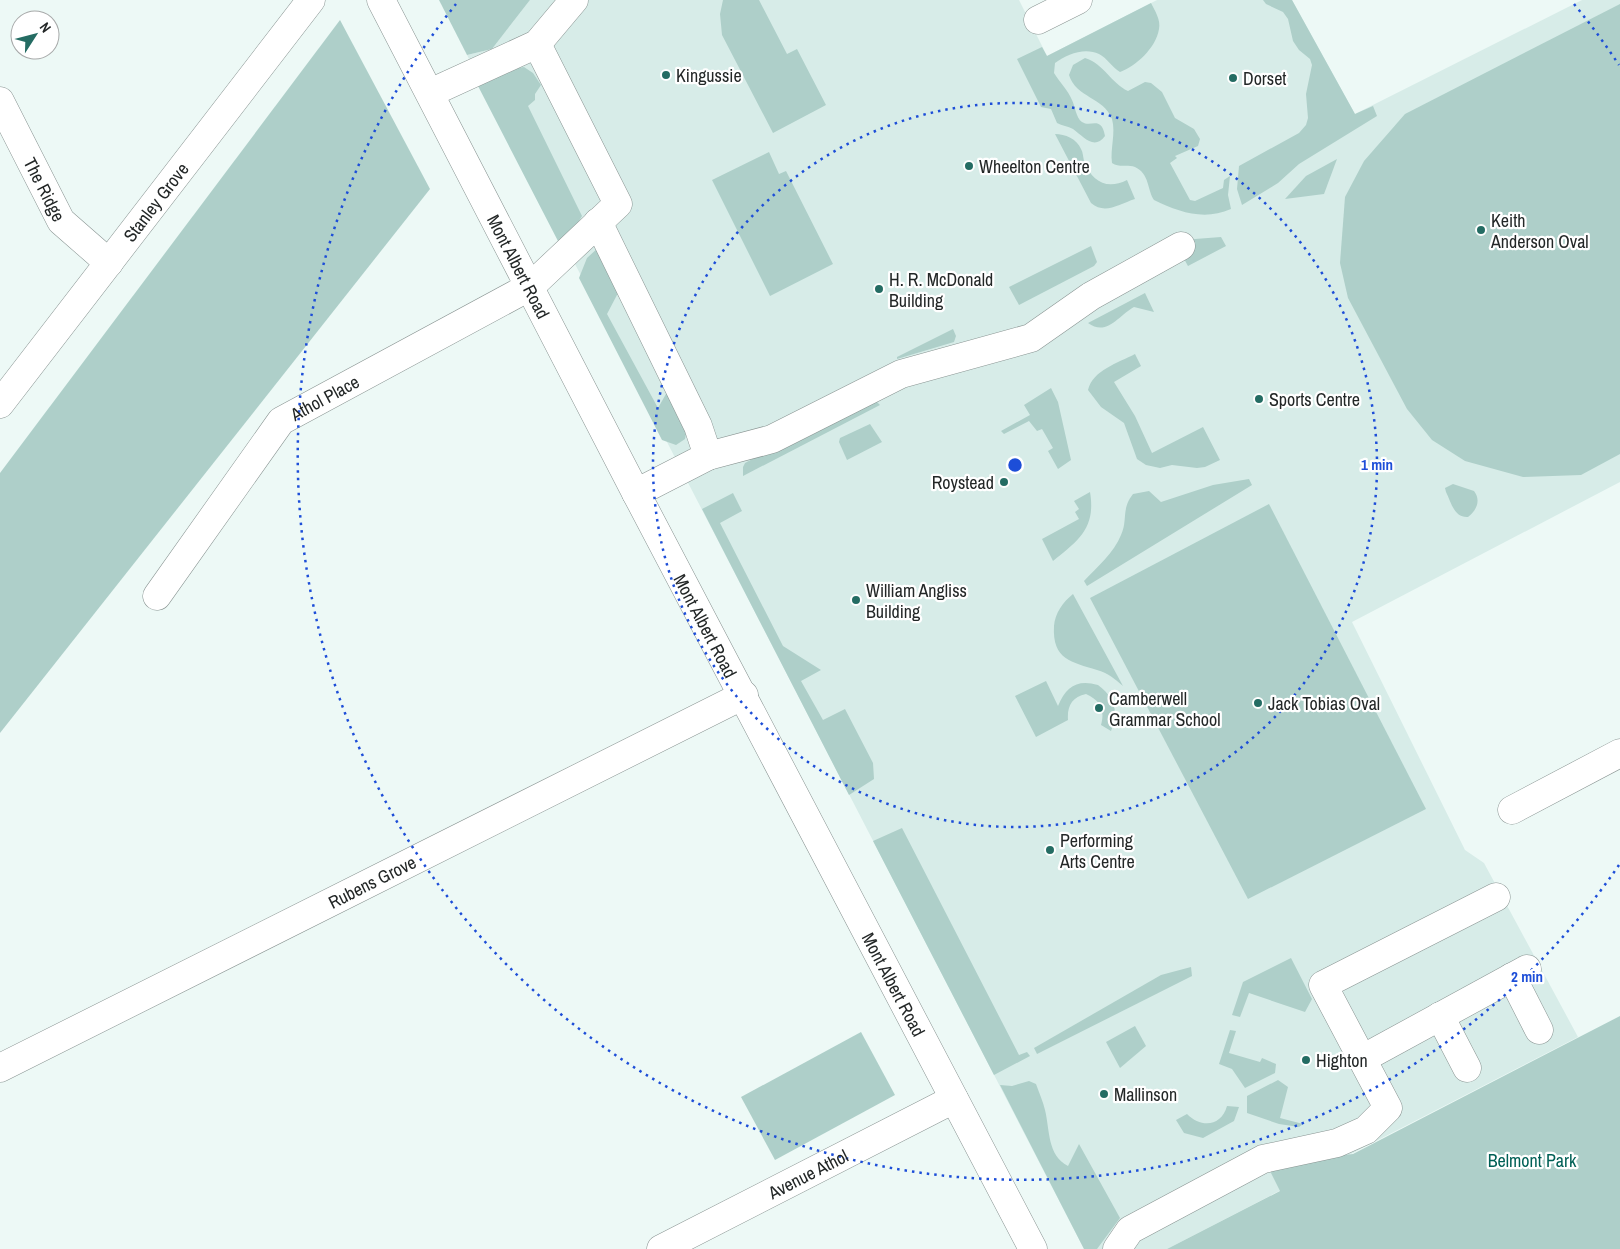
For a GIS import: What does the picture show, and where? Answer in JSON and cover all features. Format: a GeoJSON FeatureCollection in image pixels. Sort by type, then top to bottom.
{"type":"FeatureCollection","features":[{"type":"Feature","properties":{"kind":"street","name":"Stanley Grove"},"geometry":{"type":"LineString","coordinates":[[0,404],[311,0]]}},
{"type":"Feature","properties":{"kind":"street","name":"Mont Albert Road"},"geometry":{"type":"LineString","coordinates":[[381,0],[531,286],[636,493],[744,695],[1033,1249]]}},
{"type":"Feature","properties":{"kind":"street"},"geometry":{"type":"LineString","coordinates":[[430,93],[537,44],[574,0]]}},
{"type":"Feature","properties":{"kind":"street"},"geometry":{"type":"LineString","coordinates":[[1038,20],[1078,0]]}},
{"type":"Feature","properties":{"kind":"street","name":"Athol Place"},"geometry":{"type":"LineString","coordinates":[[157,596],[281,421],[531,286],[618,204],[537,44]]}},
{"type":"Feature","properties":{"kind":"street","name":"The Ridge"},"geometry":{"type":"LineString","coordinates":[[0,101],[61,221],[109,263]]}},
{"type":"Feature","properties":{"kind":"street"},"geometry":{"type":"LineString","coordinates":[[598,222],[698,426],[708,456]]}},
{"type":"Feature","properties":{"kind":"street"},"geometry":{"type":"LineString","coordinates":[[636,493],[708,456],[772,439],[901,374],[1031,338],[1091,296],[1181,246]]}},
{"type":"Feature","properties":{"kind":"street","name":"Rubens Grove"},"geometry":{"type":"LineString","coordinates":[[0,1068],[744,695]]}},
{"type":"Feature","properties":{"kind":"street"},"geometry":{"type":"LineString","coordinates":[[1512,810],[1620,753]]}},
{"type":"Feature","properties":{"kind":"street"},"geometry":{"type":"LineString","coordinates":[[1117,1249],[1130,1230],[1262,1159],[1337,1143],[1366,1130],[1388,1108],[1323,985],[1496,896]]}},
{"type":"Feature","properties":{"kind":"street"},"geometry":{"type":"LineString","coordinates":[[1362,1059],[1519,973],[1539,1030]]}},
{"type":"Feature","properties":{"kind":"street"},"geometry":{"type":"LineString","coordinates":[[1440,1016],[1467,1068]]}},
{"type":"Feature","properties":{"kind":"street","name":"Avenue Athol"},"geometry":{"type":"LineString","coordinates":[[662,1249],[954,1099]]}},
{"type":"Feature","properties":{"kind":"shaded area","name":"Camberwell Grammar School"},"geometry":{"type":"Polygon","coordinates":[[[530,0],[1019,0],[1047,56],[1157,0],[1292,0],[1355,114],[1582,0],[1620,0],[1620,482],[1352,622],[1465,850],[1484,863],[1578,1037],[1167,1249],[1084,1249],[467,55],[492,49],[530,0]]]}},
{"type":"Feature","properties":{"kind":"green space"},"geometry":{"type":"Polygon","coordinates":[[[439,0],[530,0],[492,49],[467,55],[439,0]]]}},
{"type":"Feature","properties":{"kind":"green space"},"geometry":{"type":"Polygon","coordinates":[[[723,0],[759,0],[787,54],[797,49],[826,105],[773,133],[722,35],[720,14],[723,0]]]}},
{"type":"Feature","properties":{"kind":"green space"},"geometry":{"type":"Polygon","coordinates":[[[1263,0],[1292,0],[1355,114],[1373,106],[1377,116],[1299,164],[1278,183],[1242,205],[1237,189],[1239,166],[1299,133],[1306,125],[1308,118],[1306,94],[1312,65],[1310,59],[1299,50],[1293,41],[1288,19],[1283,12],[1266,4],[1263,0]]]}},
{"type":"Feature","properties":{"kind":"green space"},"geometry":{"type":"Polygon","coordinates":[[[1151,3],[1159,22],[1159,29],[1154,43],[1139,61],[1120,72],[1099,54],[1082,51],[1071,54],[1055,63],[1054,73],[1070,96],[1080,120],[1085,123],[1098,124],[1101,126],[1105,136],[1097,142],[1089,141],[1073,129],[1057,123],[1051,109],[1041,107],[1017,59],[1042,47],[1047,56],[1151,3]]]}},
{"type":"Feature","properties":{"kind":"green space","name":"Keith Anderson Oval"},"geometry":{"type":"Polygon","coordinates":[[[1620,4],[1620,454],[1581,475],[1523,477],[1465,461],[1432,440],[1407,409],[1348,298],[1340,263],[1345,197],[1364,161],[1405,114],[1620,4]]]}},
{"type":"Feature","properties":{"kind":"green space"},"geometry":{"type":"Polygon","coordinates":[[[340,20],[430,189],[0,733],[0,473],[340,20]]]}},
{"type":"Feature","properties":{"kind":"green space"},"geometry":{"type":"Polygon","coordinates":[[[1085,58],[1092,61],[1122,88],[1128,91],[1145,82],[1151,83],[1162,92],[1175,118],[1194,129],[1200,139],[1198,146],[1175,156],[1177,158],[1170,163],[1190,200],[1195,201],[1223,188],[1224,180],[1230,176],[1228,195],[1231,209],[1221,213],[1201,215],[1173,208],[1154,200],[1146,178],[1140,170],[1132,166],[1112,163],[1112,119],[1103,106],[1073,83],[1069,75],[1073,65],[1085,58]]]}},
{"type":"Feature","properties":{"kind":"green space"},"geometry":{"type":"Polygon","coordinates":[[[524,67],[533,73],[541,85],[535,94],[535,100],[528,106],[582,216],[576,226],[559,243],[478,86],[524,67]]]}},
{"type":"Feature","properties":{"kind":"green space"},"geometry":{"type":"Polygon","coordinates":[[[1055,134],[1067,136],[1077,142],[1082,150],[1087,168],[1096,179],[1107,184],[1120,183],[1127,180],[1135,199],[1107,208],[1091,203],[1055,134]]]}},
{"type":"Feature","properties":{"kind":"green space"},"geometry":{"type":"Polygon","coordinates":[[[769,152],[779,174],[786,171],[833,264],[770,296],[712,180],[769,152]]]}},
{"type":"Feature","properties":{"kind":"green space"},"geometry":{"type":"Polygon","coordinates":[[[1337,159],[1324,194],[1285,199],[1306,176],[1337,159]]]}},
{"type":"Feature","properties":{"kind":"green space"},"geometry":{"type":"Polygon","coordinates":[[[1172,237],[1195,239],[1221,237],[1226,246],[1188,266],[1172,237]]]}},
{"type":"Feature","properties":{"kind":"green space"},"geometry":{"type":"Polygon","coordinates":[[[1091,246],[1097,262],[1094,266],[1019,305],[1009,287],[1091,246]]]}},
{"type":"Feature","properties":{"kind":"green space"},"geometry":{"type":"Polygon","coordinates":[[[599,247],[618,293],[607,314],[658,408],[670,387],[686,434],[685,439],[676,445],[662,440],[579,278],[587,258],[599,247]]]}},
{"type":"Feature","properties":{"kind":"green space"},"geometry":{"type":"Polygon","coordinates":[[[1145,293],[1154,312],[1134,307],[1107,326],[1101,328],[1088,323],[1145,293]]]}},
{"type":"Feature","properties":{"kind":"green space"},"geometry":{"type":"Polygon","coordinates":[[[953,329],[956,336],[954,342],[897,359],[897,357],[953,329]]]}},
{"type":"Feature","properties":{"kind":"green space"},"geometry":{"type":"Polygon","coordinates":[[[1135,354],[1141,366],[1114,382],[1135,416],[1152,453],[1203,427],[1220,460],[1205,467],[1172,465],[1160,468],[1146,465],[1137,459],[1124,423],[1101,407],[1088,390],[1095,377],[1101,372],[1135,354]]]}},
{"type":"Feature","properties":{"kind":"green space"},"geometry":{"type":"Polygon","coordinates":[[[1051,388],[1058,402],[1071,460],[1058,469],[1048,451],[1053,448],[1042,429],[1037,431],[1029,421],[1004,434],[1001,431],[1030,415],[1024,405],[1051,388]]]}},
{"type":"Feature","properties":{"kind":"green space"},"geometry":{"type":"Polygon","coordinates":[[[876,401],[880,405],[743,476],[745,463],[775,447],[876,401]]]}},
{"type":"Feature","properties":{"kind":"green space"},"geometry":{"type":"Polygon","coordinates":[[[870,424],[882,442],[847,460],[839,442],[840,438],[870,424]]]}},
{"type":"Feature","properties":{"kind":"green space"},"geometry":{"type":"Polygon","coordinates":[[[1249,479],[1252,485],[1087,586],[1084,581],[1105,560],[1118,542],[1123,530],[1127,505],[1133,494],[1149,491],[1161,502],[1213,485],[1249,479]]]}},
{"type":"Feature","properties":{"kind":"green space"},"geometry":{"type":"Polygon","coordinates":[[[1453,484],[1474,491],[1476,494],[1477,505],[1468,517],[1459,515],[1451,505],[1445,488],[1453,484]]]}},
{"type":"Feature","properties":{"kind":"green space"},"geometry":{"type":"Polygon","coordinates":[[[1090,492],[1090,515],[1084,532],[1053,561],[1042,539],[1079,519],[1075,512],[1079,509],[1074,501],[1090,492]]]}},
{"type":"Feature","properties":{"kind":"green space"},"geometry":{"type":"Polygon","coordinates":[[[733,493],[742,511],[720,523],[783,646],[821,670],[801,681],[823,720],[845,709],[873,763],[874,779],[849,795],[702,509],[733,493]]]}},
{"type":"Feature","properties":{"kind":"green space","name":"Jack Tobias Oval"},"geometry":{"type":"Polygon","coordinates":[[[1269,504],[1426,809],[1248,899],[1090,598],[1269,504]]]}},
{"type":"Feature","properties":{"kind":"green space"},"geometry":{"type":"Polygon","coordinates":[[[1073,594],[1123,686],[1105,673],[1079,665],[1065,658],[1056,646],[1054,626],[1056,617],[1063,604],[1073,594]]]}},
{"type":"Feature","properties":{"kind":"green space"},"geometry":{"type":"Polygon","coordinates":[[[1046,681],[1058,706],[1065,693],[1074,686],[1084,683],[1098,685],[1112,700],[1114,705],[1115,717],[1111,731],[1101,725],[1101,706],[1086,694],[1077,697],[1071,703],[1068,710],[1068,720],[1036,737],[1015,696],[1046,681]]]}},
{"type":"Feature","properties":{"kind":"green space"},"geometry":{"type":"Polygon","coordinates":[[[902,828],[1019,1055],[1027,1052],[1030,1056],[994,1075],[873,841],[902,828]]]}},
{"type":"Feature","properties":{"kind":"green space"},"geometry":{"type":"Polygon","coordinates":[[[1291,958],[1312,999],[1305,1012],[1249,993],[1240,1017],[1232,1015],[1243,982],[1291,958]]]}},
{"type":"Feature","properties":{"kind":"green space"},"geometry":{"type":"Polygon","coordinates":[[[1191,967],[1192,976],[1037,1054],[1034,1048],[1161,975],[1191,967]]]}},
{"type":"Feature","properties":{"kind":"green space","name":"Belmont Park"},"geometry":{"type":"Polygon","coordinates":[[[1620,1016],[1620,1249],[1167,1249],[1280,1191],[1270,1171],[1328,1157],[1353,1154],[1620,1016]]]}},
{"type":"Feature","properties":{"kind":"green space"},"geometry":{"type":"Polygon","coordinates":[[[1135,1026],[1146,1046],[1120,1068],[1106,1042],[1135,1026]]]}},
{"type":"Feature","properties":{"kind":"green space"},"geometry":{"type":"Polygon","coordinates":[[[1230,1030],[1236,1031],[1229,1053],[1260,1062],[1262,1058],[1276,1064],[1275,1073],[1245,1088],[1232,1069],[1219,1064],[1230,1030]]]}},
{"type":"Feature","properties":{"kind":"green space"},"geometry":{"type":"Polygon","coordinates":[[[861,1032],[895,1095],[775,1160],[741,1097],[861,1032]]]}},
{"type":"Feature","properties":{"kind":"green space"},"geometry":{"type":"Polygon","coordinates":[[[1278,1080],[1288,1087],[1280,1118],[1303,1124],[1299,1127],[1279,1124],[1247,1113],[1247,1096],[1278,1080]]]}},
{"type":"Feature","properties":{"kind":"green space"},"geometry":{"type":"Polygon","coordinates":[[[1029,1081],[1036,1084],[1042,1100],[1050,1141],[1056,1155],[1068,1166],[1079,1144],[1120,1218],[1097,1249],[1084,1249],[1000,1085],[1012,1086],[1029,1081]]]}},
{"type":"Feature","properties":{"kind":"green space"},"geometry":{"type":"Polygon","coordinates":[[[1227,1106],[1239,1107],[1234,1121],[1203,1138],[1184,1133],[1176,1120],[1187,1114],[1198,1122],[1210,1123],[1220,1118],[1227,1106]]]}},
{"type":"Feature","properties":{"kind":"place","name":"Kingussie"},"geometry":{"type":"Point","coordinates":[666,75]}},
{"type":"Feature","properties":{"kind":"place","name":"Dorset"},"geometry":{"type":"Point","coordinates":[1233,78]}},
{"type":"Feature","properties":{"kind":"place","name":"Wheelton Centre"},"geometry":{"type":"Point","coordinates":[969,166]}},
{"type":"Feature","properties":{"kind":"place","name":"Keith Anderson Oval"},"geometry":{"type":"Point","coordinates":[1481,230]}},
{"type":"Feature","properties":{"kind":"place","name":"H. R. McDonald Building"},"geometry":{"type":"Point","coordinates":[879,289]}},
{"type":"Feature","properties":{"kind":"place","name":"Sports Centre"},"geometry":{"type":"Point","coordinates":[1259,399]}},
{"type":"Feature","properties":{"kind":"place","name":"Roystead"},"geometry":{"type":"Point","coordinates":[1004,482]}},
{"type":"Feature","properties":{"kind":"place","name":"William Angliss Building"},"geometry":{"type":"Point","coordinates":[856,600]}},
{"type":"Feature","properties":{"kind":"place","name":"Jack Tobias Oval"},"geometry":{"type":"Point","coordinates":[1258,703]}},
{"type":"Feature","properties":{"kind":"place","name":"Camberwell Grammar School"},"geometry":{"type":"Point","coordinates":[1099,708]}},
{"type":"Feature","properties":{"kind":"place","name":"Performing Arts Centre"},"geometry":{"type":"Point","coordinates":[1050,850]}},
{"type":"Feature","properties":{"kind":"place","name":"Highton"},"geometry":{"type":"Point","coordinates":[1306,1060]}},
{"type":"Feature","properties":{"kind":"place","name":"Mallinson"},"geometry":{"type":"Point","coordinates":[1104,1094]}}]}
